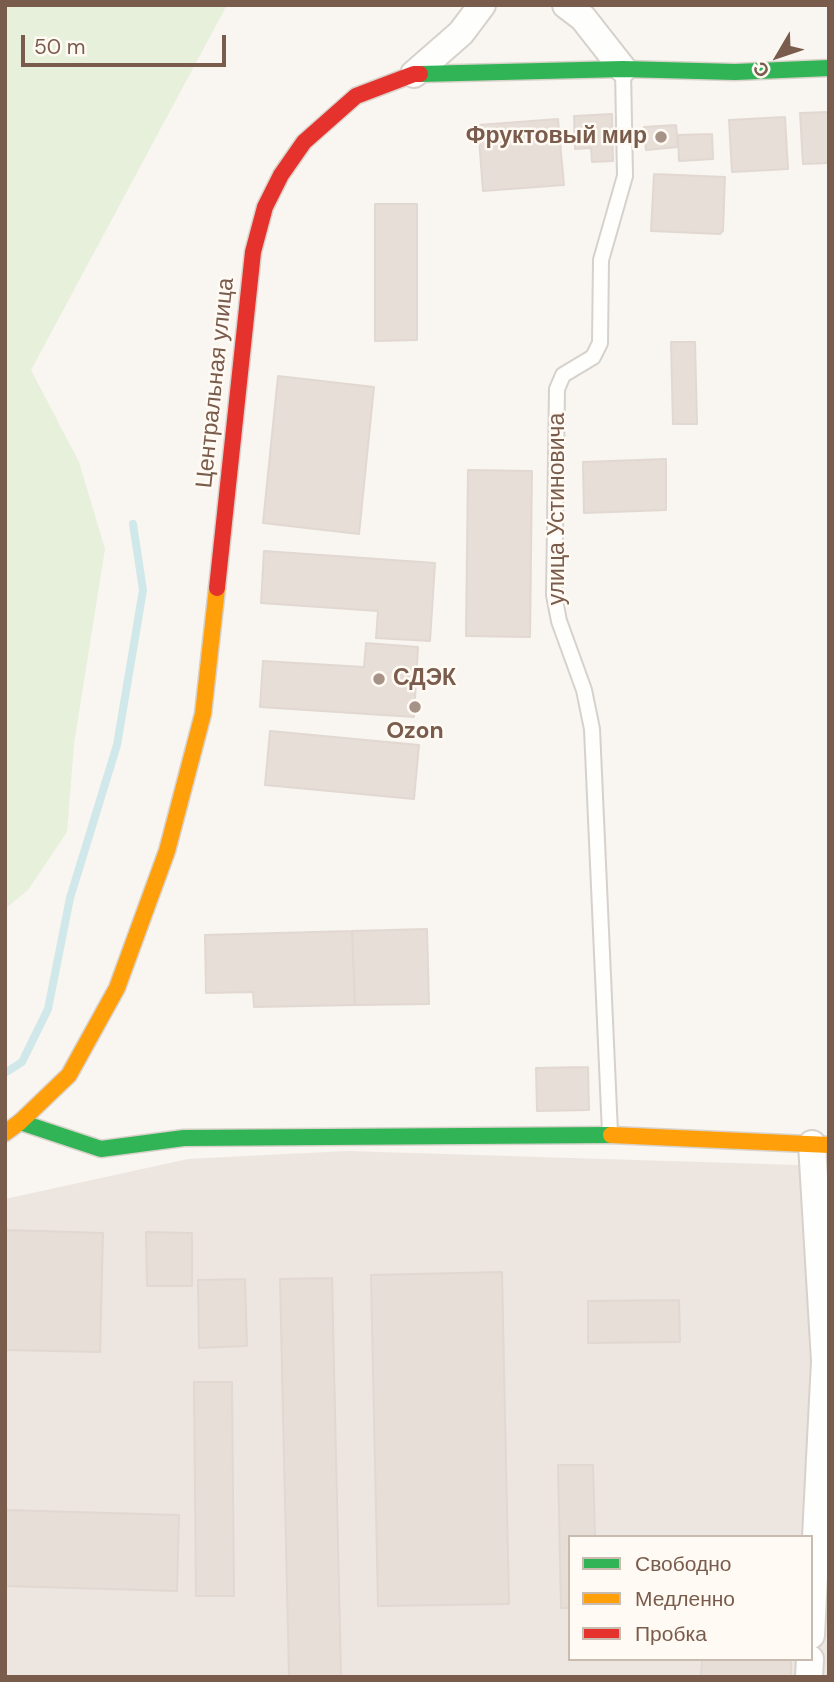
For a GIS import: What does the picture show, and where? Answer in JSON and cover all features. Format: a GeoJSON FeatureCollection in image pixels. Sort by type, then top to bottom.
{"type":"FeatureCollection","features":[{"type":"Feature","properties":{"kind":"street"},"geometry":{"type":"LineString","coordinates":[[414,74],[461,33],[482,5]]}},
{"type":"Feature","properties":{"kind":"street"},"geometry":{"type":"LineString","coordinates":[[566,5],[583,18],[623,69]]}},
{"type":"Feature","properties":{"kind":"street","name":"Центральная улица"},"geometry":{"type":"LineString","coordinates":[[5,1133],[69,1075],[117,988],[167,851],[203,714],[253,251],[265,207],[281,175],[304,142],[356,96],[414,74],[623,69],[735,72],[829,68]]}},
{"type":"Feature","properties":{"kind":"street"},"geometry":{"type":"LineString","coordinates":[[20,1122],[101,1149],[184,1138],[610,1135],[820,1144],[825,1361],[813,1595]]}},
{"type":"Feature","properties":{"kind":"lane","name":"улица Устиновича"},"geometry":{"type":"LineString","coordinates":[[610,1135],[592,729],[554,596],[557,389],[563,375],[593,357],[600,343],[601,260],[625,176],[623,69]]}},
{"type":"Feature","properties":{"kind":"shaded area"},"geometry":{"type":"Polygon","coordinates":[[[347,1151],[829,1166],[829,1677],[5,1677],[5,1199],[188,1159],[347,1151]]]}},
{"type":"Feature","properties":{"kind":"green space"},"geometry":{"type":"Polygon","coordinates":[[[5,5],[227,5],[31,370],[79,462],[105,549],[74,744],[67,832],[28,890],[5,909],[5,5]]]}},
{"type":"Feature","properties":{"kind":"building"},"geometry":{"type":"Polygon","coordinates":[[[829,112],[829,163],[803,164],[800,113],[829,112]]]}},
{"type":"Feature","properties":{"kind":"building"},"geometry":{"type":"Polygon","coordinates":[[[612,114],[613,161],[592,162],[591,148],[575,149],[574,116],[612,114]]]}},
{"type":"Feature","properties":{"kind":"building"},"geometry":{"type":"Polygon","coordinates":[[[785,117],[788,169],[732,172],[729,120],[785,117]]]}},
{"type":"Feature","properties":{"kind":"building"},"geometry":{"type":"Polygon","coordinates":[[[558,119],[564,185],[483,191],[478,125],[558,119]]]}},
{"type":"Feature","properties":{"kind":"building","name":"Фруктовый мир"},"geometry":{"type":"Polygon","coordinates":[[[676,125],[678,147],[646,150],[644,127],[676,125]]]}},
{"type":"Feature","properties":{"kind":"building"},"geometry":{"type":"Polygon","coordinates":[[[712,134],[713,159],[679,161],[678,135],[712,134]]]}},
{"type":"Feature","properties":{"kind":"building"},"geometry":{"type":"Polygon","coordinates":[[[654,174],[725,177],[723,231],[720,234],[651,231],[654,174]]]}},
{"type":"Feature","properties":{"kind":"building"},"geometry":{"type":"Polygon","coordinates":[[[375,204],[417,204],[417,340],[375,341],[375,204]]]}},
{"type":"Feature","properties":{"kind":"building"},"geometry":{"type":"Polygon","coordinates":[[[671,342],[695,342],[697,424],[673,424],[671,342]]]}},
{"type":"Feature","properties":{"kind":"building"},"geometry":{"type":"Polygon","coordinates":[[[278,376],[374,387],[359,534],[263,523],[278,376]]]}},
{"type":"Feature","properties":{"kind":"building"},"geometry":{"type":"Polygon","coordinates":[[[666,459],[666,510],[584,513],[583,462],[666,459]]]}},
{"type":"Feature","properties":{"kind":"building"},"geometry":{"type":"Polygon","coordinates":[[[468,470],[532,471],[530,637],[466,636],[468,470]]]}},
{"type":"Feature","properties":{"kind":"building"},"geometry":{"type":"Polygon","coordinates":[[[264,551],[435,563],[430,641],[376,638],[378,611],[261,603],[264,551]]]}},
{"type":"Feature","properties":{"kind":"building"},"geometry":{"type":"Polygon","coordinates":[[[366,643],[418,647],[414,717],[260,707],[263,661],[364,667],[366,643]]]}},
{"type":"Feature","properties":{"kind":"building"},"geometry":{"type":"Polygon","coordinates":[[[270,731],[419,745],[414,799],[265,785],[270,731]]]}},
{"type":"Feature","properties":{"kind":"building"},"geometry":{"type":"Polygon","coordinates":[[[427,929],[429,1004],[355,1005],[352,931],[427,929]]]}},
{"type":"Feature","properties":{"kind":"building"},"geometry":{"type":"Polygon","coordinates":[[[352,931],[355,1005],[254,1007],[253,992],[206,993],[205,935],[352,931]]]}},
{"type":"Feature","properties":{"kind":"building"},"geometry":{"type":"Polygon","coordinates":[[[588,1067],[589,1110],[537,1111],[536,1068],[588,1067]]]}},
{"type":"Feature","properties":{"kind":"building"},"geometry":{"type":"Polygon","coordinates":[[[5,1230],[103,1233],[100,1352],[5,1350],[5,1230]]]}},
{"type":"Feature","properties":{"kind":"building"},"geometry":{"type":"Polygon","coordinates":[[[146,1232],[192,1233],[192,1286],[147,1286],[146,1232]]]}},
{"type":"Feature","properties":{"kind":"building"},"geometry":{"type":"Polygon","coordinates":[[[502,1272],[509,1604],[378,1606],[371,1275],[502,1272]]]}},
{"type":"Feature","properties":{"kind":"building"},"geometry":{"type":"Polygon","coordinates":[[[332,1278],[341,1677],[289,1677],[280,1279],[332,1278]]]}},
{"type":"Feature","properties":{"kind":"building"},"geometry":{"type":"Polygon","coordinates":[[[245,1279],[247,1346],[199,1348],[198,1280],[245,1279]]]}},
{"type":"Feature","properties":{"kind":"building"},"geometry":{"type":"Polygon","coordinates":[[[679,1300],[680,1342],[588,1343],[588,1301],[679,1300]]]}},
{"type":"Feature","properties":{"kind":"building"},"geometry":{"type":"Polygon","coordinates":[[[194,1382],[232,1382],[234,1596],[196,1596],[194,1382]]]}},
{"type":"Feature","properties":{"kind":"building"},"geometry":{"type":"Polygon","coordinates":[[[558,1465],[593,1465],[595,1535],[568,1535],[568,1608],[561,1608],[558,1465]]]}},
{"type":"Feature","properties":{"kind":"building"},"geometry":{"type":"Polygon","coordinates":[[[6,1510],[179,1515],[177,1591],[5,1586],[6,1510]]]}},
{"type":"Feature","properties":{"kind":"building"},"geometry":{"type":"Polygon","coordinates":[[[702,1661],[791,1661],[791,1677],[701,1677],[702,1661]]]}},
{"type":"Feature","properties":{"kind":"waterway"},"geometry":{"type":"LineString","coordinates":[[5,1073],[22,1062],[48,1009],[70,898],[117,745],[143,590],[133,524]]}},
{"type":"Feature","properties":{"kind":"traffic: fast"},"geometry":{"type":"LineString","coordinates":[[420,74],[623,69],[735,72],[829,68]]}},
{"type":"Feature","properties":{"kind":"traffic: fast"},"geometry":{"type":"LineString","coordinates":[[20,1122],[101,1149],[184,1138],[611,1135]]}},
{"type":"Feature","properties":{"kind":"traffic: slow"},"geometry":{"type":"LineString","coordinates":[[5,1133],[69,1075],[117,988],[167,851],[203,714],[217,588]]}},
{"type":"Feature","properties":{"kind":"traffic: slow"},"geometry":{"type":"LineString","coordinates":[[611,1135],[829,1145]]}},
{"type":"Feature","properties":{"kind":"traffic: jam"},"geometry":{"type":"LineString","coordinates":[[217,588],[253,252],[265,207],[281,175],[304,142],[356,96],[420,74]]}},
{"type":"Feature","properties":{"kind":"place","name":"Фруктовый мир"},"geometry":{"type":"Point","coordinates":[661,137]}},
{"type":"Feature","properties":{"kind":"place","name":"СДЭК"},"geometry":{"type":"Point","coordinates":[379,679]}},
{"type":"Feature","properties":{"kind":"place","name":"Ozon"},"geometry":{"type":"Point","coordinates":[415,707]}}]}
